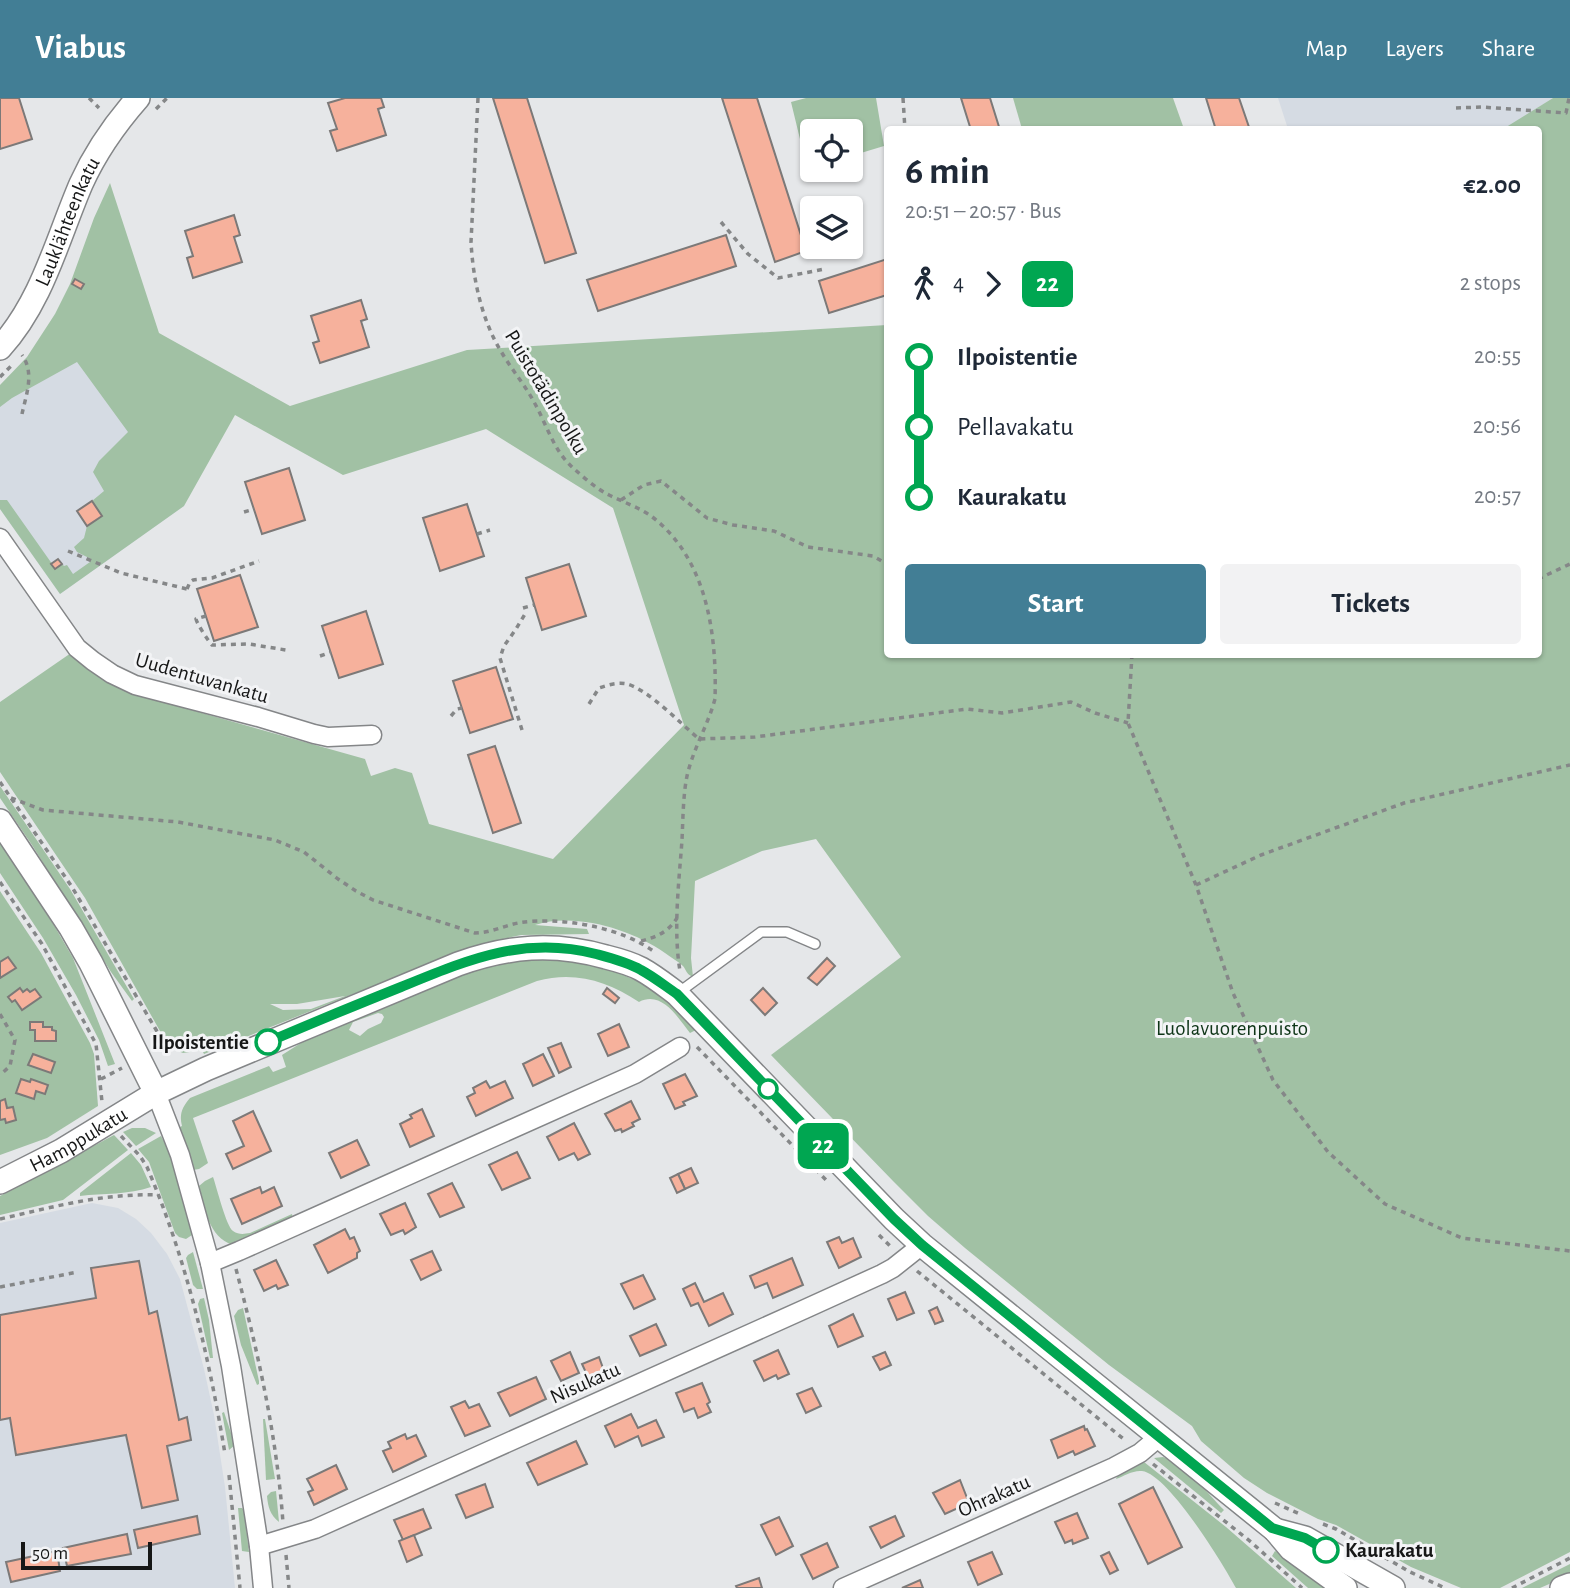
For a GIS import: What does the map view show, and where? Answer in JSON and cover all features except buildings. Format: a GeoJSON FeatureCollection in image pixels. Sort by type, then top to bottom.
{"type":"FeatureCollection","features":[{"type":"Feature","properties":{"kind":"street","name":"Lauklähteenkatu"},"geometry":{"type":"LineString","coordinates":[[11,352],[21,319],[52,260],[83,180],[117,124],[138,98]]}},
{"type":"Feature","properties":{"kind":"street","name":"Uudentuvankatu"},"geometry":{"type":"LineString","coordinates":[[0,538],[77,648],[112,674],[135,685],[314,734],[328,737],[372,735]]}},
{"type":"Feature","properties":{"kind":"street"},"geometry":{"type":"LineString","coordinates":[[0,821],[91,963],[156,1093],[180,1155],[210,1263],[231,1366],[263,1588]]}},
{"type":"Feature","properties":{"kind":"street","name":"Hamppukatu"},"geometry":{"type":"LineString","coordinates":[[0,1182],[61,1151],[156,1093],[205,1069],[458,964],[517,948],[540,947],[579,950],[622,961],[682,983],[894,1219],[922,1245],[1159,1437],[1269,1537],[1292,1549],[1345,1588]]}},
{"type":"Feature","properties":{"kind":"street"},"geometry":{"type":"LineString","coordinates":[[210,1263],[635,1074],[680,1047]]}},
{"type":"Feature","properties":{"kind":"street","name":"Nisukatu"},"geometry":{"type":"LineString","coordinates":[[259,1546],[315,1529],[882,1274],[922,1245]]}},
{"type":"Feature","properties":{"kind":"street","name":"Ohrakatu"},"geometry":{"type":"LineString","coordinates":[[843,1588],[1114,1467],[1140,1453],[1159,1437]]}},
{"type":"Feature","properties":{"kind":"street"},"geometry":{"type":"LineString","coordinates":[[1269,1537],[1305,1538],[1367,1582],[1394,1588]]}},
{"type":"Feature","properties":{"kind":"street"},"geometry":{"type":"LineString","coordinates":[[1562,1588],[1570,1585]]}},
{"type":"Feature","properties":{"kind":"lane"},"geometry":{"type":"LineString","coordinates":[[682,983],[761,932],[787,932],[815,944]]}},
{"type":"Feature","properties":{"kind":"path"},"geometry":{"type":"LineString","coordinates":[[89,98],[99,108]]}},
{"type":"Feature","properties":{"kind":"path","name":"Puistotädinpolku"},"geometry":{"type":"LineString","coordinates":[[478,98],[471,242],[473,269],[484,314],[500,351],[525,386],[568,464],[608,495],[639,508],[665,528],[690,561],[701,587],[711,629],[716,699],[687,777],[678,916],[678,958],[682,983]]}},
{"type":"Feature","properties":{"kind":"path"},"geometry":{"type":"LineString","coordinates":[[903,98],[905,126]]}},
{"type":"Feature","properties":{"kind":"path"},"geometry":{"type":"LineString","coordinates":[[1456,108],[1482,107],[1568,115],[1569,98]]}},
{"type":"Feature","properties":{"kind":"path"},"geometry":{"type":"LineString","coordinates":[[721,222],[748,254],[778,278],[825,269]]}},
{"type":"Feature","properties":{"kind":"path"},"geometry":{"type":"LineString","coordinates":[[11,352],[28,368],[29,380],[22,414]]}},
{"type":"Feature","properties":{"kind":"path"},"geometry":{"type":"LineString","coordinates":[[621,500],[644,485],[661,481],[707,518],[733,526],[774,531],[808,547],[873,556],[884,562]]}},
{"type":"Feature","properties":{"kind":"path"},"geometry":{"type":"LineString","coordinates":[[244,512],[254,509]]}},
{"type":"Feature","properties":{"kind":"path"},"geometry":{"type":"LineString","coordinates":[[477,534],[490,530]]}},
{"type":"Feature","properties":{"kind":"path"},"geometry":{"type":"LineString","coordinates":[[68,551],[121,573],[187,590],[193,580],[212,578],[259,561]]}},
{"type":"Feature","properties":{"kind":"path"},"geometry":{"type":"LineString","coordinates":[[1542,577],[1570,565]]}},
{"type":"Feature","properties":{"kind":"path"},"geometry":{"type":"LineString","coordinates":[[523,608],[534,605]]}},
{"type":"Feature","properties":{"kind":"path"},"geometry":{"type":"LineString","coordinates":[[522,730],[500,658],[504,646],[525,614]]}},
{"type":"Feature","properties":{"kind":"path"},"geometry":{"type":"LineString","coordinates":[[206,616],[196,620],[212,645],[249,644],[286,650]]}},
{"type":"Feature","properties":{"kind":"path"},"geometry":{"type":"LineString","coordinates":[[320,656],[331,652]]}},
{"type":"Feature","properties":{"kind":"path"},"geometry":{"type":"LineString","coordinates":[[1132,658],[1128,723],[1196,885],[1233,993],[1273,1080],[1328,1152],[1385,1204],[1462,1238],[1570,1251]]}},
{"type":"Feature","properties":{"kind":"path"},"geometry":{"type":"LineString","coordinates":[[589,704],[599,688],[618,683],[629,684],[662,706],[699,739],[755,737],[967,709],[1002,713],[1071,702],[1128,723]]}},
{"type":"Feature","properties":{"kind":"path"},"geometry":{"type":"LineString","coordinates":[[452,716],[457,709],[462,708]]}},
{"type":"Feature","properties":{"kind":"path"},"geometry":{"type":"LineString","coordinates":[[1196,885],[1261,855],[1404,803],[1570,765]]}},
{"type":"Feature","properties":{"kind":"path"},"geometry":{"type":"LineString","coordinates":[[0,782],[10,798],[43,810],[178,822],[275,840],[304,852],[338,879],[373,900],[475,933],[485,933],[516,924],[545,922],[588,926],[620,933],[640,942],[662,958]]}},
{"type":"Feature","properties":{"kind":"path"},"geometry":{"type":"LineString","coordinates":[[0,882],[42,944],[96,1044],[102,1108]]}},
{"type":"Feature","properties":{"kind":"path"},"geometry":{"type":"LineString","coordinates":[[640,942],[664,933],[678,916]]}},
{"type":"Feature","properties":{"kind":"path"},"geometry":{"type":"LineString","coordinates":[[671,965],[682,983]]}},
{"type":"Feature","properties":{"kind":"path"},"geometry":{"type":"LineString","coordinates":[[0,1014],[15,1040],[10,1066],[0,1075]]}},
{"type":"Feature","properties":{"kind":"path"},"geometry":{"type":"LineString","coordinates":[[118,1133],[147,1167],[192,1297],[226,1461]]}},
{"type":"Feature","properties":{"kind":"path"},"geometry":{"type":"LineString","coordinates":[[0,1219],[102,1197],[158,1195]]}},
{"type":"Feature","properties":{"kind":"path"},"geometry":{"type":"LineString","coordinates":[[232,1254],[254,1336],[265,1396],[275,1456],[289,1588]]}},
{"type":"Feature","properties":{"kind":"path"},"geometry":{"type":"LineString","coordinates":[[0,1287],[78,1272]]}},
{"type":"Feature","properties":{"kind":"path"},"geometry":{"type":"LineString","coordinates":[[229,1474],[240,1588]]}},
{"type":"Feature","properties":{"kind":"path"},"geometry":{"type":"LineString","coordinates":[[1274,1502],[1311,1519]]}},
{"type":"Feature","properties":{"kind":"path"},"geometry":{"type":"LineString","coordinates":[[1323,1524],[1445,1588]]}},
{"type":"Feature","properties":{"kind":"path"},"geometry":{"type":"LineString","coordinates":[[1258,1549],[1269,1537]]}},
{"type":"Feature","properties":{"kind":"path"},"geometry":{"type":"LineString","coordinates":[[1512,1588],[1570,1558]]}},
{"type":"Feature","properties":{"kind":"shaded area"},"geometry":{"type":"Polygon","coordinates":[[[1278,98],[1553,98],[1509,126],[1287,126],[1278,98]]]}},
{"type":"Feature","properties":{"kind":"shaded area"},"geometry":{"type":"Polygon","coordinates":[[[55,314],[184,506],[60,594],[0,509],[0,388],[23,371],[55,314]]]}},
{"type":"Feature","properties":{"kind":"shaded area"},"geometry":{"type":"Polygon","coordinates":[[[92,1203],[118,1208],[136,1219],[167,1254],[180,1279],[214,1415],[225,1487],[235,1588],[0,1588],[0,1223],[92,1203]]]}},
{"type":"Feature","properties":{"kind":"green space"},"geometry":{"type":"Polygon","coordinates":[[[806,98],[876,98],[884,146],[863,152],[863,119],[800,119],[800,139],[791,102],[806,98]]]}},
{"type":"Feature","properties":{"kind":"green space"},"geometry":{"type":"Polygon","coordinates":[[[1013,98],[1173,98],[1183,126],[1021,126],[1013,98]]]}},
{"type":"Feature","properties":{"kind":"green space","name":"Luolavuorenpuisto"},"geometry":{"type":"Polygon","coordinates":[[[1553,98],[1570,98],[1570,1552],[1500,1588],[1461,1588],[1411,1567],[1336,1525],[1318,1519],[1267,1493],[1244,1478],[1201,1441],[1192,1426],[1109,1365],[928,1216],[771,1055],[901,957],[816,839],[762,851],[695,881],[691,958],[693,977],[681,964],[651,944],[619,930],[585,922],[551,921],[535,925],[587,929],[589,934],[521,935],[489,942],[204,1054],[202,1050],[183,1053],[169,1047],[85,898],[0,772],[0,702],[71,653],[92,671],[131,693],[365,759],[371,776],[395,768],[412,773],[429,824],[553,859],[684,725],[613,508],[486,429],[343,475],[235,415],[184,506],[60,594],[0,509],[0,500],[7,500],[55,568],[62,564],[67,565],[73,574],[91,559],[77,552],[74,547],[84,538],[87,526],[102,516],[92,501],[104,491],[93,472],[99,461],[128,432],[77,362],[0,407],[0,385],[27,357],[55,314],[70,284],[110,183],[159,333],[290,406],[467,350],[884,325],[884,658],[1542,658],[1542,126],[1508,126],[1553,98]],[[345,996],[297,1004],[270,1004],[283,1010],[311,1009],[345,996]]]}},
{"type":"Feature","properties":{"kind":"green space"},"geometry":{"type":"Polygon","coordinates":[[[0,786],[70,889],[134,999],[132,1001],[0,798],[0,786]]]}},
{"type":"Feature","properties":{"kind":"green space"},"geometry":{"type":"Polygon","coordinates":[[[0,841],[73,958],[115,1064],[108,1066],[99,1040],[76,995],[43,938],[0,873],[0,841]]]}},
{"type":"Feature","properties":{"kind":"green space"},"geometry":{"type":"Polygon","coordinates":[[[0,891],[41,953],[90,1043],[94,1054],[98,1106],[47,1138],[0,1155],[0,891]]]}},
{"type":"Feature","properties":{"kind":"green space"},"geometry":{"type":"Polygon","coordinates":[[[561,960],[611,970],[657,993],[698,1029],[690,1033],[675,1013],[662,1003],[647,999],[639,1002],[603,983],[564,977],[537,981],[193,1118],[208,1163],[193,1170],[178,1128],[182,1126],[182,1111],[190,1098],[269,1066],[273,1072],[286,1067],[282,1055],[315,1034],[479,968],[508,961],[561,960]],[[382,1014],[353,1022],[349,1030],[360,1036],[381,1023],[384,1017],[382,1014]]]}},
{"type":"Feature","properties":{"kind":"green space"},"geometry":{"type":"Polygon","coordinates":[[[132,1128],[145,1128],[156,1133],[136,1146],[123,1132],[132,1128]]]}},
{"type":"Feature","properties":{"kind":"green space"},"geometry":{"type":"Polygon","coordinates":[[[114,1135],[128,1150],[63,1200],[0,1215],[0,1196],[114,1135]]]}},
{"type":"Feature","properties":{"kind":"green space"},"geometry":{"type":"Polygon","coordinates":[[[161,1136],[193,1227],[192,1235],[186,1239],[175,1233],[149,1162],[138,1149],[161,1136]]]}},
{"type":"Feature","properties":{"kind":"green space"},"geometry":{"type":"Polygon","coordinates":[[[131,1153],[141,1165],[151,1187],[125,1193],[80,1196],[80,1193],[131,1153]]]}},
{"type":"Feature","properties":{"kind":"green space"},"geometry":{"type":"Polygon","coordinates":[[[213,1177],[227,1222],[233,1231],[250,1233],[292,1214],[293,1222],[233,1245],[225,1241],[218,1236],[209,1221],[199,1186],[213,1177]]]}},
{"type":"Feature","properties":{"kind":"green space"},"geometry":{"type":"Polygon","coordinates":[[[193,1252],[203,1289],[197,1289],[193,1285],[186,1258],[193,1252]]]}},
{"type":"Feature","properties":{"kind":"green space"},"geometry":{"type":"Polygon","coordinates":[[[204,1298],[213,1358],[210,1358],[198,1304],[200,1299],[204,1298]]]}},
{"type":"Feature","properties":{"kind":"green space"},"geometry":{"type":"Polygon","coordinates":[[[243,1308],[259,1381],[257,1385],[241,1345],[234,1316],[243,1308]]]}},
{"type":"Feature","properties":{"kind":"green space"},"geometry":{"type":"Polygon","coordinates":[[[224,1412],[235,1445],[229,1450],[222,1413],[224,1412]]]}},
{"type":"Feature","properties":{"kind":"green space"},"geometry":{"type":"Polygon","coordinates":[[[265,1419],[275,1479],[266,1480],[265,1419]]]}},
{"type":"Feature","properties":{"kind":"green space"},"geometry":{"type":"Polygon","coordinates":[[[1163,1457],[1180,1466],[1224,1510],[1221,1513],[1154,1458],[1163,1457]]]}},
{"type":"Feature","properties":{"kind":"green space"},"geometry":{"type":"Polygon","coordinates":[[[1144,1462],[1226,1527],[1296,1588],[1236,1588],[1194,1522],[1166,1487],[1142,1471],[1116,1479],[1118,1474],[1144,1462]]]}},
{"type":"Feature","properties":{"kind":"green space"},"geometry":{"type":"Polygon","coordinates":[[[276,1491],[279,1522],[273,1517],[267,1496],[276,1491]]]}},
{"type":"Feature","properties":{"kind":"green space"},"geometry":{"type":"Polygon","coordinates":[[[238,1508],[244,1510],[249,1552],[242,1551],[238,1508]]]}},
{"type":"Feature","properties":{"kind":"green space"},"geometry":{"type":"Polygon","coordinates":[[[1275,1551],[1293,1560],[1327,1588],[1308,1588],[1272,1556],[1275,1551]]]}},
{"type":"Feature","properties":{"kind":"green space"},"geometry":{"type":"Polygon","coordinates":[[[1570,1564],[1570,1575],[1540,1588],[1522,1588],[1570,1564]]]}},
{"type":"Feature","properties":{"kind":"bus line","name":"22"},"geometry":{"type":"LineString","coordinates":[[268,1042],[458,964],[517,948],[558,947],[579,950],[622,961],[640,969],[677,994],[922,1245],[1272,1528],[1305,1538],[1326,1550]]}},
{"type":"Feature","properties":{"kind":"place","name":"Ilpoistentie"},"geometry":{"type":"Point","coordinates":[268,1042]}},
{"type":"Feature","properties":{"kind":"place","name":"Kaurakatu"},"geometry":{"type":"Point","coordinates":[1326,1550]}}]}
